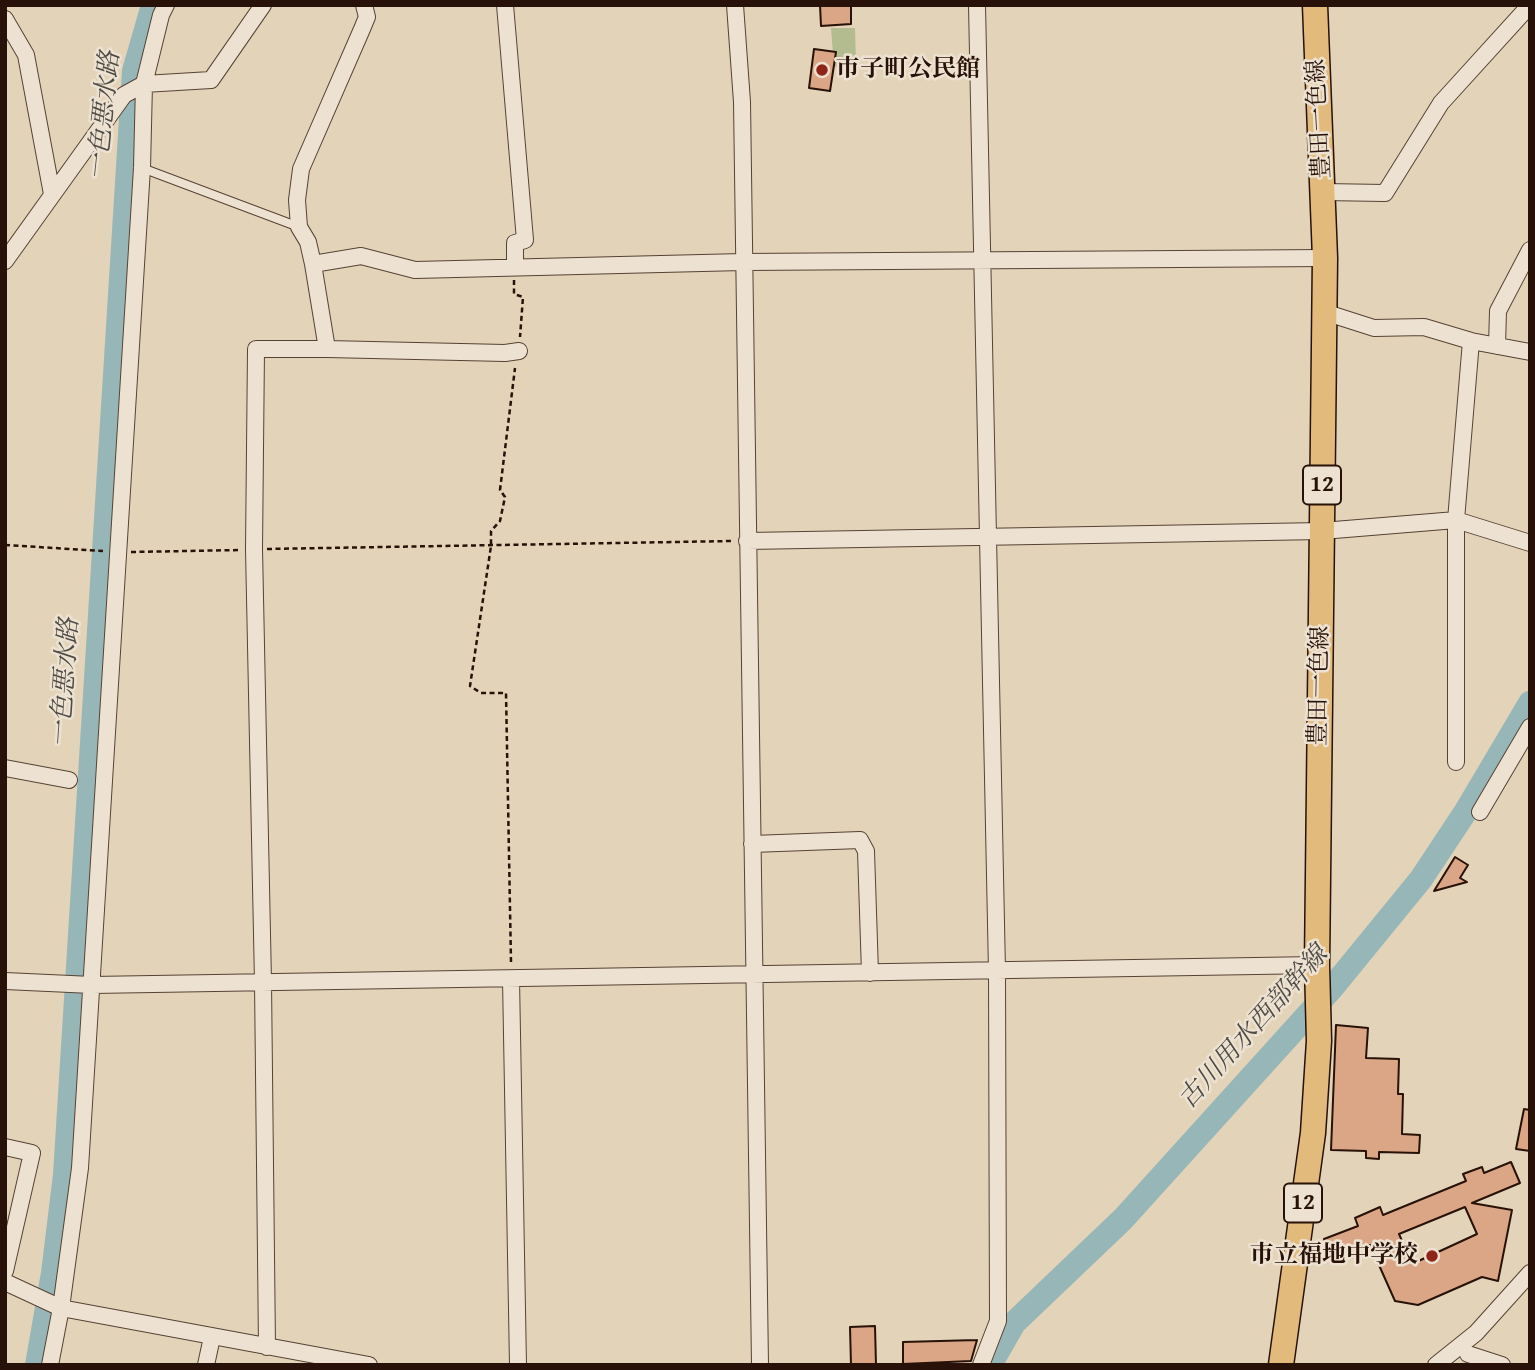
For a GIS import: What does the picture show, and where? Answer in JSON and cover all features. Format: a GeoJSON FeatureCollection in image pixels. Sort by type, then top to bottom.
{"type":"FeatureCollection","features":[{"type":"Feature","properties":{"kind":"main road","name":"豊田一色線"},"geometry":{"type":"LineString","coordinates":[[1281,1365],[1313,1133],[1319,1041],[1317,965],[1325,258],[1315,5]]}},
{"type":"Feature","properties":{"kind":"street"},"geometry":{"type":"LineString","coordinates":[[50,1365],[61,1307],[80,1168],[142,167],[144,84],[161,15],[166,5]]}},
{"type":"Feature","properties":{"kind":"street"},"geometry":{"type":"LineString","coordinates":[[5,261],[124,95],[144,84],[211,80],[263,5]]}},
{"type":"Feature","properties":{"kind":"street"},"geometry":{"type":"LineString","coordinates":[[327,349],[308,242],[299,227],[297,200],[301,169],[367,17],[364,5]]}},
{"type":"Feature","properties":{"kind":"street"},"geometry":{"type":"LineString","coordinates":[[506,5],[525,240],[515,243],[515,267]]}},
{"type":"Feature","properties":{"kind":"street"},"geometry":{"type":"LineString","coordinates":[[735,5],[742,102],[760,1365]]}},
{"type":"Feature","properties":{"kind":"street"},"geometry":{"type":"LineString","coordinates":[[977,5],[997,971],[998,1321],[981,1365]]}},
{"type":"Feature","properties":{"kind":"street"},"geometry":{"type":"LineString","coordinates":[[1323,192],[1385,193],[1441,103],[1530,5]]}},
{"type":"Feature","properties":{"kind":"street"},"geometry":{"type":"LineString","coordinates":[[5,19],[26,55],[52,194]]}},
{"type":"Feature","properties":{"kind":"street"},"geometry":{"type":"LineString","coordinates":[[1497,346],[1499,311],[1530,250]]}},
{"type":"Feature","properties":{"kind":"street"},"geometry":{"type":"LineString","coordinates":[[313,264],[362,257],[415,270],[743,262],[1325,258]]}},
{"type":"Feature","properties":{"kind":"street"},"geometry":{"type":"LineString","coordinates":[[1324,312],[1374,328],[1424,327],[1471,341],[1530,352]]}},
{"type":"Feature","properties":{"kind":"street"},"geometry":{"type":"LineString","coordinates":[[1456,762],[1457,520],[1471,341]]}},
{"type":"Feature","properties":{"kind":"street"},"geometry":{"type":"LineString","coordinates":[[267,1347],[254,549],[256,349],[491,353],[519,351]]}},
{"type":"Feature","properties":{"kind":"street"},"geometry":{"type":"LineString","coordinates":[[747,541],[1322,531],[1457,520],[1530,543]]}},
{"type":"Feature","properties":{"kind":"street"},"geometry":{"type":"LineString","coordinates":[[1480,812],[1530,727]]}},
{"type":"Feature","properties":{"kind":"street"},"geometry":{"type":"LineString","coordinates":[[5,768],[69,780]]}},
{"type":"Feature","properties":{"kind":"street"},"geometry":{"type":"LineString","coordinates":[[752,845],[860,840],[866,851],[870,974]]}},
{"type":"Feature","properties":{"kind":"street"},"geometry":{"type":"LineString","coordinates":[[5,981],[92,985],[1317,965]]}},
{"type":"Feature","properties":{"kind":"street"},"geometry":{"type":"LineString","coordinates":[[511,979],[518,1365]]}},
{"type":"Feature","properties":{"kind":"street"},"geometry":{"type":"LineString","coordinates":[[5,1147],[32,1153],[5,1271]]}},
{"type":"Feature","properties":{"kind":"street"},"geometry":{"type":"LineString","coordinates":[[1436,1365],[1466,1355],[1530,1273]]}},
{"type":"Feature","properties":{"kind":"street"},"geometry":{"type":"LineString","coordinates":[[5,1282],[61,1307],[330,1362],[369,1365]]}},
{"type":"Feature","properties":{"kind":"street"},"geometry":{"type":"LineString","coordinates":[[206,1365],[212,1337]]}},
{"type":"Feature","properties":{"kind":"street"},"geometry":{"type":"LineString","coordinates":[[1466,1355],[1502,1365]]}},
{"type":"Feature","properties":{"kind":"lane"},"geometry":{"type":"LineString","coordinates":[[142,167],[299,227]]}},
{"type":"Feature","properties":{"kind":"path"},"geometry":{"type":"LineString","coordinates":[[511,979],[507,700],[506,693],[481,693],[470,686],[491,531],[500,521],[505,497],[500,490],[519,351],[523,297],[514,294],[515,267]]}},
{"type":"Feature","properties":{"kind":"path"},"geometry":{"type":"LineString","coordinates":[[5,545],[118,552],[747,541]]}},
{"type":"Feature","properties":{"kind":"green space"},"geometry":{"type":"Polygon","coordinates":[[[831,28],[855,28],[856,65],[834,67],[831,28]]]}},
{"type":"Feature","properties":{"kind":"building"},"geometry":{"type":"Polygon","coordinates":[[[820,5],[851,5],[851,24],[821,26],[820,5]]]}},
{"type":"Feature","properties":{"kind":"building","name":"市子町公民館"},"geometry":{"type":"Polygon","coordinates":[[[814,49],[836,52],[830,91],[809,88],[814,49]]]}},
{"type":"Feature","properties":{"kind":"building"},"geometry":{"type":"Polygon","coordinates":[[[1455,857],[1468,865],[1460,878],[1467,882],[1434,891],[1455,857]]]}},
{"type":"Feature","properties":{"kind":"building"},"geometry":{"type":"Polygon","coordinates":[[[1336,1025],[1368,1028],[1366,1058],[1399,1059],[1398,1094],[1403,1094],[1402,1134],[1420,1135],[1419,1153],[1379,1152],[1379,1159],[1366,1158],[1366,1151],[1331,1150],[1336,1025]]]}},
{"type":"Feature","properties":{"kind":"building"},"geometry":{"type":"Polygon","coordinates":[[[1524,1109],[1530,1110],[1530,1151],[1516,1149],[1524,1109]]]}},
{"type":"Feature","properties":{"kind":"building"},"geometry":{"type":"Polygon","coordinates":[[[1511,1162],[1520,1183],[1472,1203],[1512,1210],[1498,1281],[1482,1277],[1418,1305],[1395,1301],[1370,1245],[1333,1260],[1324,1239],[1358,1226],[1355,1218],[1380,1207],[1383,1215],[1466,1181],[1463,1174],[1482,1167],[1484,1173],[1511,1162]],[[1465,1207],[1399,1234],[1412,1264],[1477,1234],[1465,1207]]]}},
{"type":"Feature","properties":{"kind":"building"},"geometry":{"type":"Polygon","coordinates":[[[875,1326],[876,1365],[851,1365],[850,1327],[875,1326]]]}},
{"type":"Feature","properties":{"kind":"building"},"geometry":{"type":"Polygon","coordinates":[[[977,1340],[971,1361],[903,1364],[903,1342],[977,1340]]]}},
{"type":"Feature","properties":{"kind":"waterway","name":"一色悪水路"},"geometry":{"type":"LineString","coordinates":[[37,1365],[53,1273],[65,1175],[134,71],[153,5]]}},
{"type":"Feature","properties":{"kind":"waterway","name":"古川用水西部幹線"},"geometry":{"type":"LineString","coordinates":[[990,1365],[1014,1323],[1123,1219],[1332,988],[1421,879],[1466,811],[1530,703]]}},
{"type":"Feature","properties":{"kind":"place","name":"市子町公民館"},"geometry":{"type":"Point","coordinates":[822,70]}},
{"type":"Feature","properties":{"kind":"place","name":"市立福地中学校"},"geometry":{"type":"Point","coordinates":[1432,1256]}}]}
